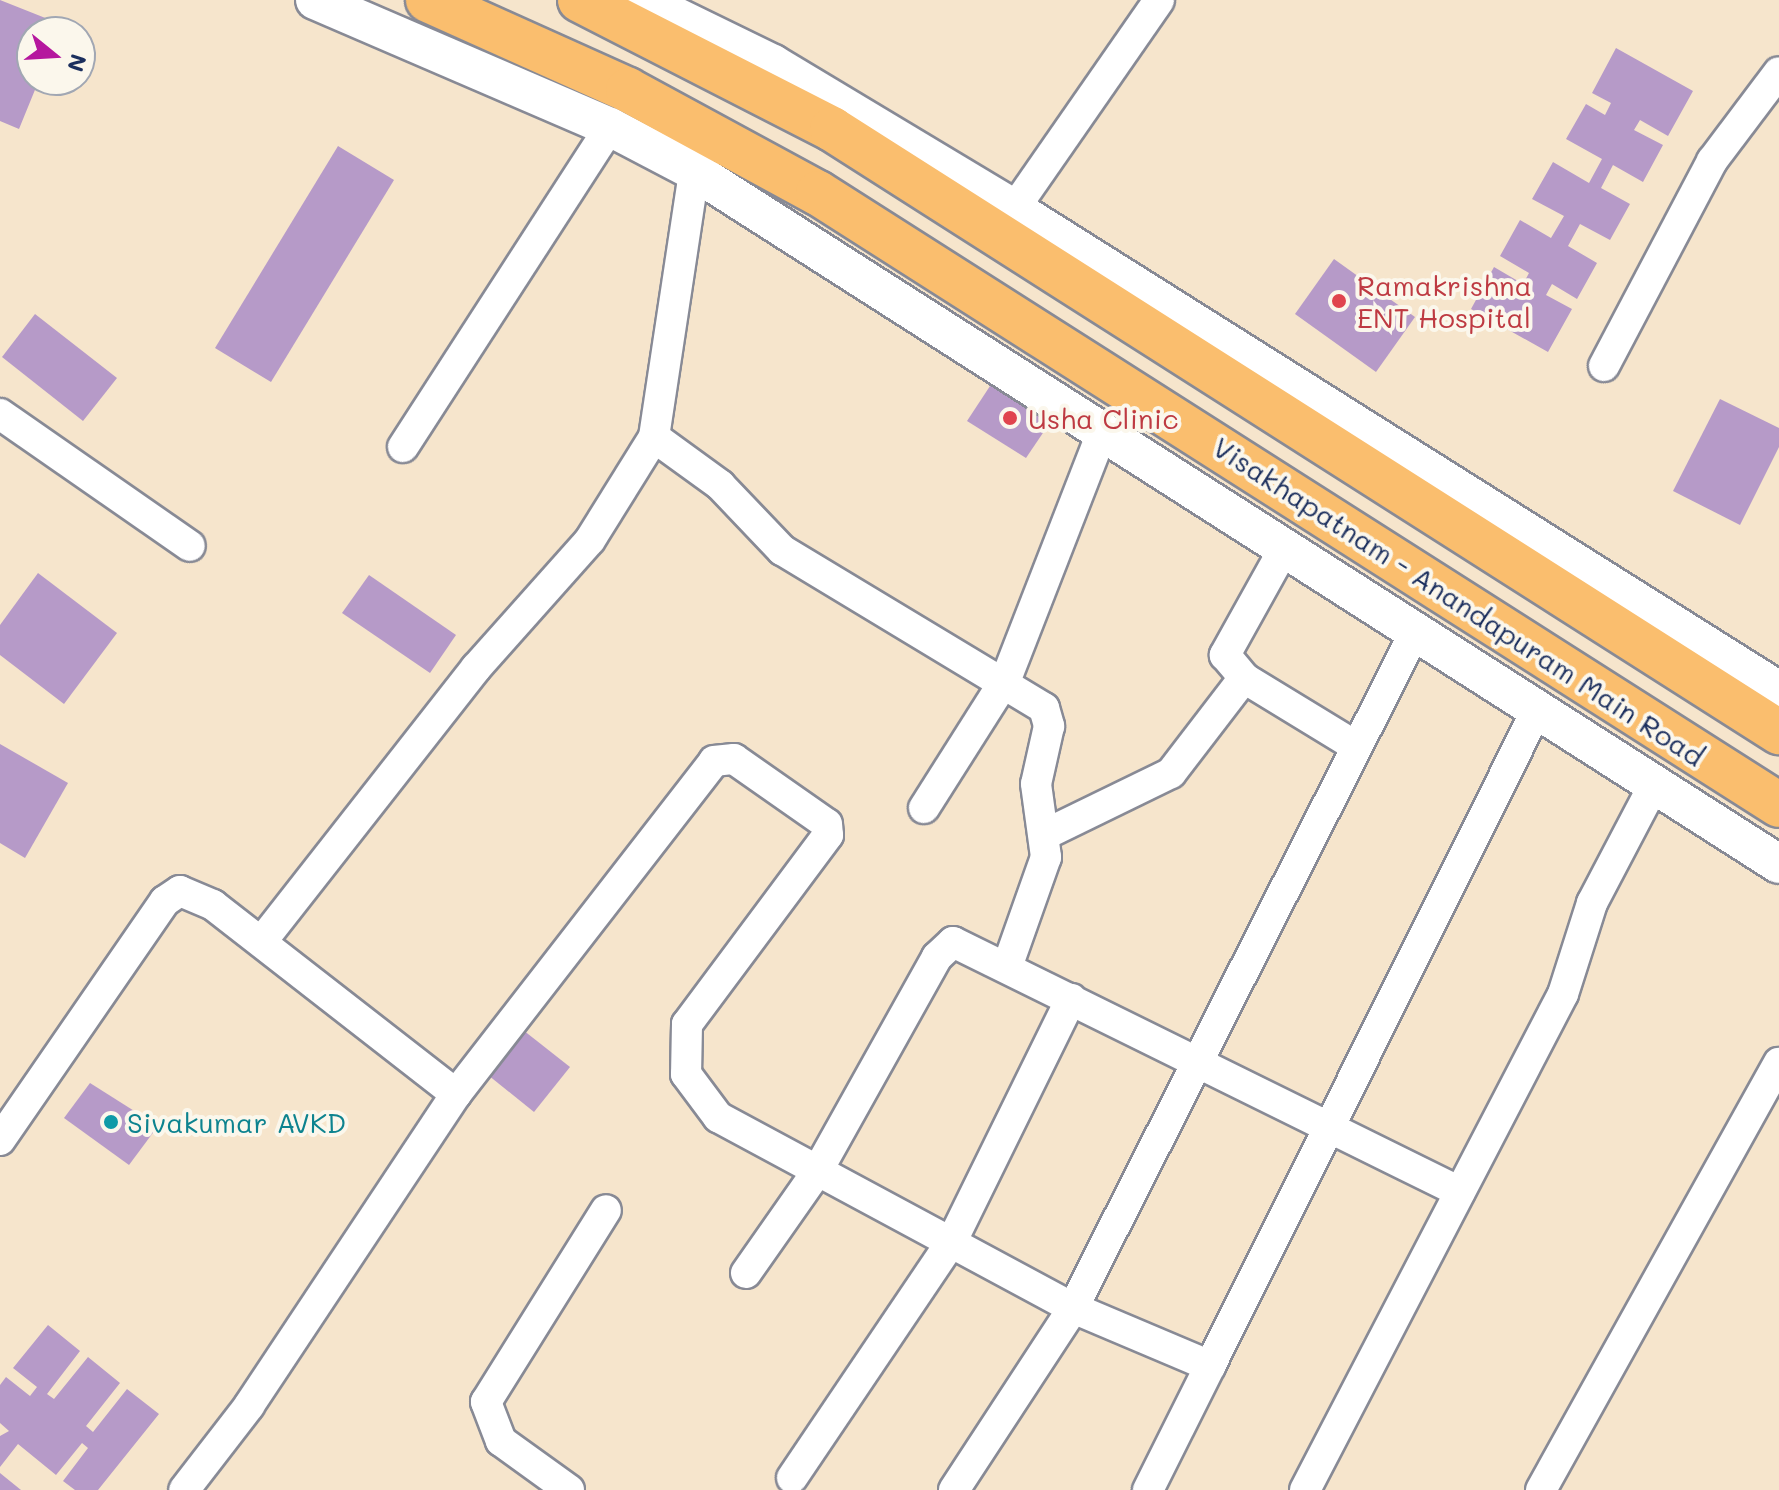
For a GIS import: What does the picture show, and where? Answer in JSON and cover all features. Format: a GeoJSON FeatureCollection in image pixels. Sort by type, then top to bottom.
{"type":"FeatureCollection","features":[{"type":"Feature","properties":{"kind":"main road","name":"Visakhapatnam - Anandapuram Main Road"},"geometry":{"type":"LineString","coordinates":[[428,0],[628,90],[818,193],[1779,805]]}},
{"type":"Feature","properties":{"kind":"main road"},"geometry":{"type":"LineString","coordinates":[[580,0],[832,129],[1779,732]]}},
{"type":"Feature","properties":{"kind":"street"},"geometry":{"type":"LineString","coordinates":[[315,0],[610,127],[694,171],[1101,435],[1285,547],[1536,712],[1655,783],[1779,864]]}},
{"type":"Feature","properties":{"kind":"street"},"geometry":{"type":"LineString","coordinates":[[642,0],[773,64],[1014,209],[1779,691]]}},
{"type":"Feature","properties":{"kind":"street"},"geometry":{"type":"LineString","coordinates":[[1014,209],[1159,0]]}},
{"type":"Feature","properties":{"kind":"street"},"geometry":{"type":"LineString","coordinates":[[1604,366],[1718,151],[1779,72]]}},
{"type":"Feature","properties":{"kind":"street"},"geometry":{"type":"LineString","coordinates":[[403,447],[610,127]]}},
{"type":"Feature","properties":{"kind":"street"},"geometry":{"type":"LineString","coordinates":[[262,941],[476,668],[590,540],[654,437],[694,171]]}},
{"type":"Feature","properties":{"kind":"street"},"geometry":{"type":"LineString","coordinates":[[0,414],[190,546]]}},
{"type":"Feature","properties":{"kind":"street"},"geometry":{"type":"LineString","coordinates":[[924,808],[1006,679],[1101,435]]}},
{"type":"Feature","properties":{"kind":"street"},"geometry":{"type":"LineString","coordinates":[[654,437],[720,485],[782,550],[866,606],[1006,679],[1048,716],[1036,784],[1044,835],[1038,891],[1011,958]]}},
{"type":"Feature","properties":{"kind":"street"},"geometry":{"type":"LineString","coordinates":[[1285,547],[1227,643],[1230,666],[1244,678],[1357,747]]}},
{"type":"Feature","properties":{"kind":"street"},"geometry":{"type":"LineString","coordinates":[[954,1490],[1073,1308],[1415,632]]}},
{"type":"Feature","properties":{"kind":"street"},"geometry":{"type":"LineString","coordinates":[[1044,835],[1171,773],[1244,678]]}},
{"type":"Feature","properties":{"kind":"street"},"geometry":{"type":"LineString","coordinates":[[1148,1490],[1536,712]]}},
{"type":"Feature","properties":{"kind":"street"},"geometry":{"type":"LineString","coordinates":[[184,1490],[249,1406],[456,1094],[714,761],[734,759],[827,824],[828,835],[687,1024],[686,1074],[718,1117],[1073,1308],[1210,1366]]}},
{"type":"Feature","properties":{"kind":"street"},"geometry":{"type":"LineString","coordinates":[[1305,1490],[1563,994],[1592,903],[1655,783]]}},
{"type":"Feature","properties":{"kind":"street"},"geometry":{"type":"LineString","coordinates":[[0,1140],[165,901],[180,891],[202,900],[262,941],[456,1094]]}},
{"type":"Feature","properties":{"kind":"street"},"geometry":{"type":"LineString","coordinates":[[746,1273],[818,1170],[944,947],[953,942],[1011,958],[1071,999],[1460,1192]]}},
{"type":"Feature","properties":{"kind":"street"},"geometry":{"type":"LineString","coordinates":[[792,1478],[952,1241],[1071,999]]}},
{"type":"Feature","properties":{"kind":"street"},"geometry":{"type":"LineString","coordinates":[[1541,1490],[1779,1063]]}},
{"type":"Feature","properties":{"kind":"street"},"geometry":{"type":"LineString","coordinates":[[569,1490],[501,1441],[486,1402],[606,1210]]}},
{"type":"Feature","properties":{"kind":"building"},"geometry":{"type":"Polygon","coordinates":[[[0,0],[40,16],[16,16],[16,96],[32,96],[19,129],[0,121],[0,0]]]}},
{"type":"Feature","properties":{"kind":"building"},"geometry":{"type":"Polygon","coordinates":[[[1616,48],[1693,91],[1668,136],[1640,120],[1634,130],[1663,145],[1643,182],[1613,165],[1601,188],[1630,204],[1610,240],[1580,224],[1568,246],[1597,263],[1577,299],[1552,284],[1546,295],[1572,309],[1548,352],[1471,309],[1494,267],[1523,284],[1529,273],[1500,256],[1520,220],[1551,238],[1564,216],[1532,199],[1553,162],[1589,183],[1602,159],[1566,139],[1586,104],[1605,115],[1611,103],[1592,93],[1616,48]]]}},
{"type":"Feature","properties":{"kind":"building"},"geometry":{"type":"Polygon","coordinates":[[[338,146],[394,180],[271,382],[215,348],[338,146]]]}},
{"type":"Feature","properties":{"kind":"building"},"geometry":{"type":"Polygon","coordinates":[[[1334,259],[1415,317],[1376,372],[1295,314],[1334,259]]]}},
{"type":"Feature","properties":{"kind":"building"},"geometry":{"type":"Polygon","coordinates":[[[35,314],[117,378],[83,421],[2,357],[35,314]]]}},
{"type":"Feature","properties":{"kind":"building"},"geometry":{"type":"Polygon","coordinates":[[[992,383],[1051,421],[1026,458],[967,421],[992,383]]]}},
{"type":"Feature","properties":{"kind":"building"},"geometry":{"type":"Polygon","coordinates":[[[1720,399],[1779,428],[1779,447],[1740,525],[1673,491],[1720,399]]]}},
{"type":"Feature","properties":{"kind":"building"},"geometry":{"type":"Polygon","coordinates":[[[38,573],[117,633],[64,704],[0,655],[0,625],[38,573]]]}},
{"type":"Feature","properties":{"kind":"building"},"geometry":{"type":"Polygon","coordinates":[[[369,575],[456,635],[430,673],[342,613],[369,575]]]}},
{"type":"Feature","properties":{"kind":"building"},"geometry":{"type":"Polygon","coordinates":[[[0,744],[68,783],[25,858],[0,843],[0,744]]]}},
{"type":"Feature","properties":{"kind":"building"},"geometry":{"type":"Polygon","coordinates":[[[523,1030],[570,1067],[534,1112],[488,1075],[523,1030]]]}},
{"type":"Feature","properties":{"kind":"building","name":"Sivakumar AVKD"},"geometry":{"type":"Polygon","coordinates":[[[90,1083],[158,1126],[129,1165],[64,1118],[90,1083]]]}},
{"type":"Feature","properties":{"kind":"building"},"geometry":{"type":"Polygon","coordinates":[[[48,1325],[80,1351],[47,1394],[54,1399],[88,1357],[120,1383],[86,1426],[93,1432],[127,1389],[159,1414],[98,1490],[75,1490],[63,1481],[88,1448],[82,1443],[56,1475],[18,1444],[0,1467],[0,1436],[9,1431],[0,1423],[0,1385],[6,1377],[30,1396],[37,1387],[13,1368],[48,1325]]]}},
{"type":"Feature","properties":{"kind":"building"},"geometry":{"type":"Polygon","coordinates":[[[0,1473],[21,1490],[0,1490],[0,1473]]]}},
{"type":"Feature","properties":{"kind":"place","name":"Ramakrishna ENT Hospital"},"geometry":{"type":"Point","coordinates":[1339,301]}},
{"type":"Feature","properties":{"kind":"place","name":"Usha Clinic"},"geometry":{"type":"Point","coordinates":[1010,418]}},
{"type":"Feature","properties":{"kind":"place","name":"Sivakumar AVKD"},"geometry":{"type":"Point","coordinates":[111,1122]}}]}
